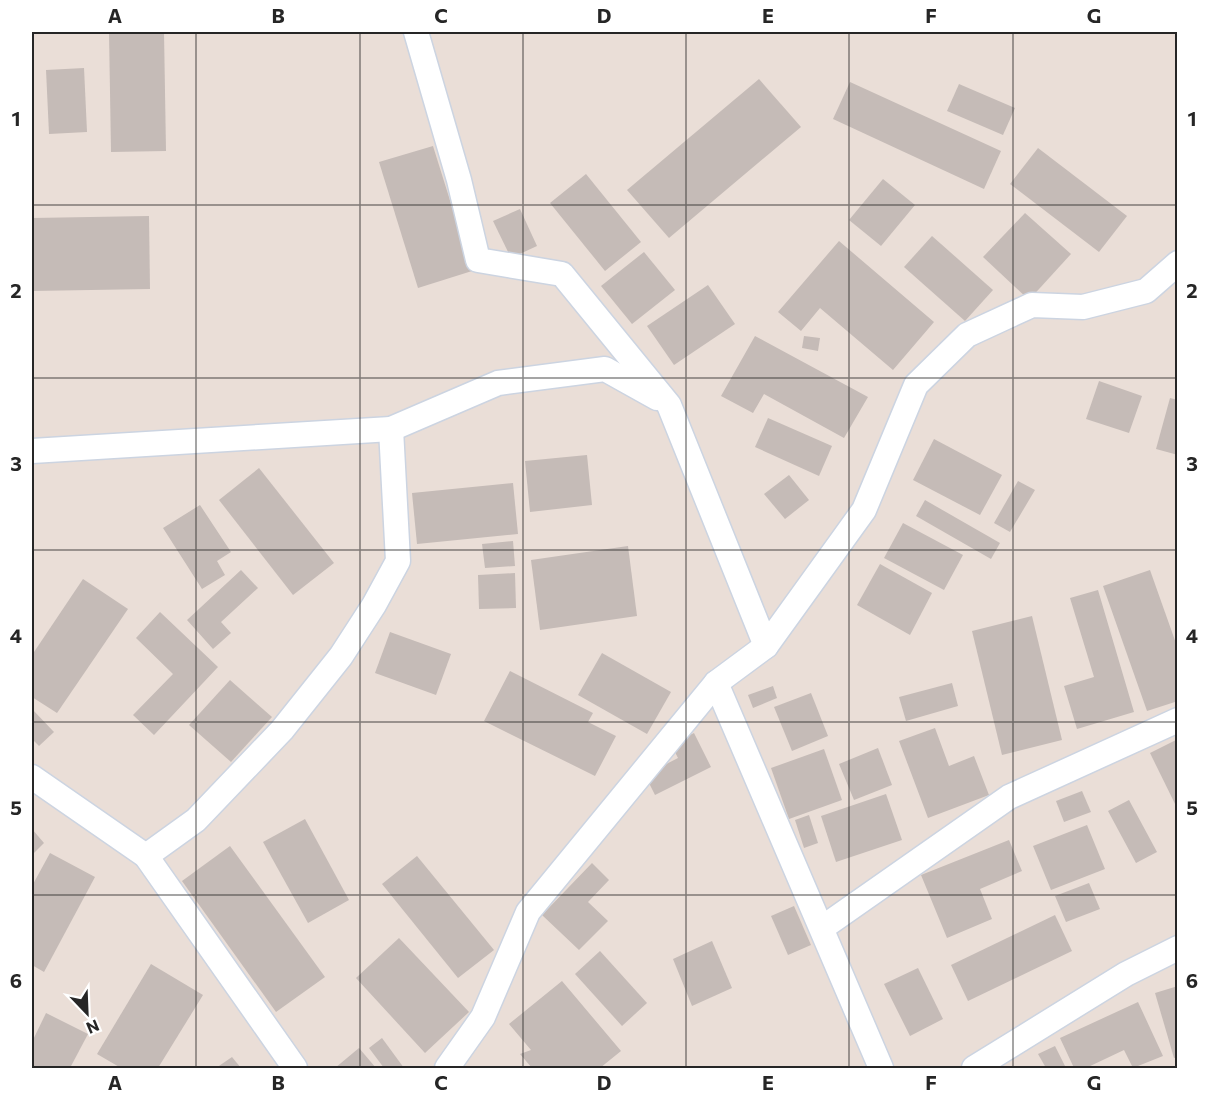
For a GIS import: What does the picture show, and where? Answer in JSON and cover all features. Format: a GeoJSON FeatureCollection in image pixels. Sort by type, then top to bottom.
{"type":"FeatureCollection","features":[{"type":"Feature","properties":{"kind":"street"},"geometry":{"type":"LineString","coordinates":[[416,32],[459,180],[478,260],[562,274],[669,405],[765,646]]}},
{"type":"Feature","properties":{"kind":"street"},"geometry":{"type":"LineString","coordinates":[[447,1068],[483,1017],[528,912],[716,684],[765,646],[864,510],[916,385],[967,335],[1032,305],[1083,307],[1146,291],[1178,263]]}},
{"type":"Feature","properties":{"kind":"street"},"geometry":{"type":"LineString","coordinates":[[32,451],[391,429],[498,383],[605,369],[669,405]]}},
{"type":"Feature","properties":{"kind":"street"},"geometry":{"type":"LineString","coordinates":[[146,856],[196,820],[282,730],[341,656],[374,605],[398,561],[391,429]]}},
{"type":"Feature","properties":{"kind":"street"},"geometry":{"type":"LineString","coordinates":[[716,684],[881,1068]]}},
{"type":"Feature","properties":{"kind":"street"},"geometry":{"type":"LineString","coordinates":[[822,928],[1009,797],[1178,720]]}},
{"type":"Feature","properties":{"kind":"street"},"geometry":{"type":"LineString","coordinates":[[32,777],[146,856],[295,1068]]}},
{"type":"Feature","properties":{"kind":"street"},"geometry":{"type":"LineString","coordinates":[[974,1068],[1126,974],[1178,948]]}},
{"type":"Feature","properties":{"kind":"building"},"geometry":{"type":"Polygon","coordinates":[[[109,32],[164,32],[166,151],[111,152],[109,32]]]}},
{"type":"Feature","properties":{"kind":"building"},"geometry":{"type":"Polygon","coordinates":[[[84,68],[87,132],[49,134],[46,70],[84,68]]]}},
{"type":"Feature","properties":{"kind":"building"},"geometry":{"type":"Polygon","coordinates":[[[759,79],[801,127],[669,238],[627,190],[759,79]]]}},
{"type":"Feature","properties":{"kind":"building"},"geometry":{"type":"Polygon","coordinates":[[[850,82],[1001,151],[984,189],[833,119],[850,82]]]}},
{"type":"Feature","properties":{"kind":"building"},"geometry":{"type":"Polygon","coordinates":[[[959,84],[1015,108],[1003,135],[947,111],[959,84]]]}},
{"type":"Feature","properties":{"kind":"building"},"geometry":{"type":"Polygon","coordinates":[[[433,146],[472,271],[418,288],[379,162],[433,146]]]}},
{"type":"Feature","properties":{"kind":"building"},"geometry":{"type":"Polygon","coordinates":[[[1038,148],[1127,216],[1099,252],[1010,184],[1038,148]]]}},
{"type":"Feature","properties":{"kind":"building"},"geometry":{"type":"Polygon","coordinates":[[[586,174],[641,242],[605,271],[550,203],[586,174]]]}},
{"type":"Feature","properties":{"kind":"building"},"geometry":{"type":"Polygon","coordinates":[[[883,179],[915,205],[881,246],[849,220],[883,179]]]}},
{"type":"Feature","properties":{"kind":"building"},"geometry":{"type":"Polygon","coordinates":[[[520,209],[537,246],[511,258],[493,221],[520,209]]]}},
{"type":"Feature","properties":{"kind":"building"},"geometry":{"type":"Polygon","coordinates":[[[1025,213],[1071,254],[1029,300],[983,257],[1025,213]]]}},
{"type":"Feature","properties":{"kind":"building"},"geometry":{"type":"Polygon","coordinates":[[[149,216],[150,289],[32,291],[32,218],[149,216]]]}},
{"type":"Feature","properties":{"kind":"building"},"geometry":{"type":"Polygon","coordinates":[[[932,236],[993,290],[965,321],[904,267],[932,236]]]}},
{"type":"Feature","properties":{"kind":"building"},"geometry":{"type":"Polygon","coordinates":[[[839,241],[934,322],[893,370],[820,308],[801,331],[778,312],[839,241]]]}},
{"type":"Feature","properties":{"kind":"building"},"geometry":{"type":"Polygon","coordinates":[[[644,252],[675,290],[632,324],[601,286],[644,252]]]}},
{"type":"Feature","properties":{"kind":"building"},"geometry":{"type":"Polygon","coordinates":[[[708,285],[735,324],[674,365],[647,326],[708,285]]]}},
{"type":"Feature","properties":{"kind":"building"},"geometry":{"type":"Polygon","coordinates":[[[755,336],[868,397],[844,438],[764,394],[753,413],[721,396],[755,336]]]}},
{"type":"Feature","properties":{"kind":"building"},"geometry":{"type":"Polygon","coordinates":[[[804,336],[820,338],[818,351],[802,348],[804,336]]]}},
{"type":"Feature","properties":{"kind":"building"},"geometry":{"type":"Polygon","coordinates":[[[1099,381],[1142,396],[1129,433],[1086,419],[1099,381]]]}},
{"type":"Feature","properties":{"kind":"building"},"geometry":{"type":"Polygon","coordinates":[[[1170,398],[1178,400],[1178,455],[1156,449],[1170,398]]]}},
{"type":"Feature","properties":{"kind":"building"},"geometry":{"type":"Polygon","coordinates":[[[768,418],[832,446],[819,476],[755,447],[768,418]]]}},
{"type":"Feature","properties":{"kind":"building"},"geometry":{"type":"Polygon","coordinates":[[[934,439],[1002,475],[980,515],[913,480],[934,439]]]}},
{"type":"Feature","properties":{"kind":"building"},"geometry":{"type":"Polygon","coordinates":[[[587,455],[592,505],[530,512],[525,461],[587,455]]]}},
{"type":"Feature","properties":{"kind":"building"},"geometry":{"type":"Polygon","coordinates":[[[259,468],[334,563],[293,595],[219,500],[259,468]]]}},
{"type":"Feature","properties":{"kind":"building"},"geometry":{"type":"Polygon","coordinates":[[[789,475],[809,500],[785,519],[764,494],[789,475]]]}},
{"type":"Feature","properties":{"kind":"building"},"geometry":{"type":"Polygon","coordinates":[[[1018,481],[1035,490],[1010,532],[994,523],[1018,481]]]}},
{"type":"Feature","properties":{"kind":"building"},"geometry":{"type":"Polygon","coordinates":[[[513,483],[518,534],[417,544],[412,493],[513,483]]]}},
{"type":"Feature","properties":{"kind":"building"},"geometry":{"type":"Polygon","coordinates":[[[925,500],[1000,543],[991,559],[916,516],[925,500]]]}},
{"type":"Feature","properties":{"kind":"building"},"geometry":{"type":"Polygon","coordinates":[[[200,505],[231,552],[217,561],[225,575],[202,589],[163,528],[200,505]]]}},
{"type":"Feature","properties":{"kind":"building"},"geometry":{"type":"Polygon","coordinates":[[[903,523],[963,555],[944,590],[884,558],[903,523]]]}},
{"type":"Feature","properties":{"kind":"building"},"geometry":{"type":"Polygon","coordinates":[[[513,541],[515,566],[485,568],[482,544],[513,541]]]}},
{"type":"Feature","properties":{"kind":"building"},"geometry":{"type":"Polygon","coordinates":[[[628,546],[637,616],[540,630],[531,560],[628,546]]]}},
{"type":"Feature","properties":{"kind":"building"},"geometry":{"type":"Polygon","coordinates":[[[880,564],[932,593],[910,635],[857,605],[880,564]]]}},
{"type":"Feature","properties":{"kind":"building"},"geometry":{"type":"Polygon","coordinates":[[[241,570],[258,588],[221,622],[231,633],[213,649],[187,620],[241,570]]]}},
{"type":"Feature","properties":{"kind":"building"},"geometry":{"type":"Polygon","coordinates":[[[1150,570],[1178,649],[1178,701],[1147,711],[1103,586],[1150,570]]]}},
{"type":"Feature","properties":{"kind":"building"},"geometry":{"type":"Polygon","coordinates":[[[515,573],[516,608],[479,609],[478,575],[515,573]]]}},
{"type":"Feature","properties":{"kind":"building"},"geometry":{"type":"Polygon","coordinates":[[[83,579],[128,609],[57,713],[32,697],[32,655],[83,579]]]}},
{"type":"Feature","properties":{"kind":"building"},"geometry":{"type":"Polygon","coordinates":[[[1098,590],[1134,712],[1077,729],[1064,686],[1094,677],[1070,598],[1098,590]]]}},
{"type":"Feature","properties":{"kind":"building"},"geometry":{"type":"Polygon","coordinates":[[[160,612],[218,667],[154,735],[133,715],[173,674],[136,638],[160,612]]]}},
{"type":"Feature","properties":{"kind":"building"},"geometry":{"type":"Polygon","coordinates":[[[1032,616],[1062,740],[1002,755],[972,631],[1032,616]]]}},
{"type":"Feature","properties":{"kind":"building"},"geometry":{"type":"Polygon","coordinates":[[[390,632],[451,654],[436,695],[375,673],[390,632]]]}},
{"type":"Feature","properties":{"kind":"building"},"geometry":{"type":"Polygon","coordinates":[[[602,653],[671,692],[647,734],[578,695],[602,653]]]}},
{"type":"Feature","properties":{"kind":"building"},"geometry":{"type":"Polygon","coordinates":[[[510,671],[593,713],[588,722],[616,736],[595,776],[484,721],[510,671]]]}},
{"type":"Feature","properties":{"kind":"building"},"geometry":{"type":"Polygon","coordinates":[[[230,680],[272,717],[231,762],[189,725],[230,680]]]}},
{"type":"Feature","properties":{"kind":"building"},"geometry":{"type":"Polygon","coordinates":[[[952,683],[958,706],[906,721],[899,697],[952,683]]]}},
{"type":"Feature","properties":{"kind":"building"},"geometry":{"type":"Polygon","coordinates":[[[773,686],[777,698],[753,708],[748,695],[773,686]]]}},
{"type":"Feature","properties":{"kind":"building"},"geometry":{"type":"Polygon","coordinates":[[[811,693],[828,736],[792,751],[774,707],[811,693]]]}},
{"type":"Feature","properties":{"kind":"building"},"geometry":{"type":"Polygon","coordinates":[[[32,709],[54,732],[39,746],[32,739],[32,709]]]}},
{"type":"Feature","properties":{"kind":"building"},"geometry":{"type":"Polygon","coordinates":[[[935,728],[949,766],[974,756],[989,795],[928,818],[899,741],[935,728]]]}},
{"type":"Feature","properties":{"kind":"building"},"geometry":{"type":"Polygon","coordinates":[[[694,733],[711,767],[655,795],[645,775],[678,758],[671,744],[694,733]]]}},
{"type":"Feature","properties":{"kind":"building"},"geometry":{"type":"Polygon","coordinates":[[[1178,739],[1178,810],[1150,753],[1178,739]]]}},
{"type":"Feature","properties":{"kind":"building"},"geometry":{"type":"Polygon","coordinates":[[[878,748],[892,785],[854,800],[839,764],[878,748]]]}},
{"type":"Feature","properties":{"kind":"building"},"geometry":{"type":"Polygon","coordinates":[[[824,749],[842,800],[789,819],[771,768],[824,749]]]}},
{"type":"Feature","properties":{"kind":"building"},"geometry":{"type":"Polygon","coordinates":[[[1082,791],[1091,812],[1064,822],[1056,801],[1082,791]]]}},
{"type":"Feature","properties":{"kind":"building"},"geometry":{"type":"Polygon","coordinates":[[[886,794],[902,840],[836,862],[821,816],[886,794]]]}},
{"type":"Feature","properties":{"kind":"building"},"geometry":{"type":"Polygon","coordinates":[[[1129,800],[1157,852],[1136,863],[1108,811],[1129,800]]]}},
{"type":"Feature","properties":{"kind":"building"},"geometry":{"type":"Polygon","coordinates":[[[809,815],[818,843],[804,848],[795,820],[809,815]]]}},
{"type":"Feature","properties":{"kind":"building"},"geometry":{"type":"Polygon","coordinates":[[[305,819],[349,900],[308,923],[263,842],[305,819]]]}},
{"type":"Feature","properties":{"kind":"building"},"geometry":{"type":"Polygon","coordinates":[[[1087,825],[1105,869],[1051,890],[1033,846],[1087,825]]]}},
{"type":"Feature","properties":{"kind":"building"},"geometry":{"type":"Polygon","coordinates":[[[32,829],[44,843],[32,855],[32,829]]]}},
{"type":"Feature","properties":{"kind":"building"},"geometry":{"type":"Polygon","coordinates":[[[1009,840],[1022,871],[980,889],[992,919],[947,938],[921,875],[1009,840]]]}},
{"type":"Feature","properties":{"kind":"building"},"geometry":{"type":"Polygon","coordinates":[[[230,846],[325,977],[276,1012],[182,881],[230,846]]]}},
{"type":"Feature","properties":{"kind":"building"},"geometry":{"type":"Polygon","coordinates":[[[50,853],[95,877],[44,972],[32,965],[32,886],[50,853]]]}},
{"type":"Feature","properties":{"kind":"building"},"geometry":{"type":"Polygon","coordinates":[[[417,856],[494,950],[458,978],[382,884],[417,856]]]}},
{"type":"Feature","properties":{"kind":"building"},"geometry":{"type":"Polygon","coordinates":[[[592,863],[609,880],[588,902],[608,921],[579,950],[542,915],[592,863]]]}},
{"type":"Feature","properties":{"kind":"building"},"geometry":{"type":"Polygon","coordinates":[[[1089,883],[1100,909],[1066,922],[1055,896],[1089,883]]]}},
{"type":"Feature","properties":{"kind":"building"},"geometry":{"type":"Polygon","coordinates":[[[794,906],[811,945],[788,955],[771,916],[794,906]]]}},
{"type":"Feature","properties":{"kind":"building"},"geometry":{"type":"Polygon","coordinates":[[[1055,915],[1072,951],[968,1001],[951,965],[1055,915]]]}},
{"type":"Feature","properties":{"kind":"building"},"geometry":{"type":"Polygon","coordinates":[[[399,938],[469,1012],[425,1053],[356,978],[399,938]]]}},
{"type":"Feature","properties":{"kind":"building"},"geometry":{"type":"Polygon","coordinates":[[[712,941],[732,988],[692,1006],[673,959],[712,941]]]}},
{"type":"Feature","properties":{"kind":"building"},"geometry":{"type":"Polygon","coordinates":[[[600,951],[647,1003],[622,1026],[575,974],[600,951]]]}},
{"type":"Feature","properties":{"kind":"building"},"geometry":{"type":"Polygon","coordinates":[[[151,964],[203,995],[158,1068],[121,1068],[97,1054],[151,964]]]}},
{"type":"Feature","properties":{"kind":"building"},"geometry":{"type":"Polygon","coordinates":[[[918,968],[943,1019],[910,1036],[884,984],[918,968]]]}},
{"type":"Feature","properties":{"kind":"building"},"geometry":{"type":"Polygon","coordinates":[[[562,981],[621,1051],[600,1068],[532,1068],[520,1054],[531,1050],[509,1024],[562,981]]]}},
{"type":"Feature","properties":{"kind":"building"},"geometry":{"type":"Polygon","coordinates":[[[1178,986],[1178,1057],[1174,1058],[1155,993],[1178,986]]]}},
{"type":"Feature","properties":{"kind":"building"},"geometry":{"type":"Polygon","coordinates":[[[1138,1002],[1163,1056],[1133,1068],[1124,1050],[1086,1068],[1074,1068],[1060,1038],[1138,1002]]]}},
{"type":"Feature","properties":{"kind":"building"},"geometry":{"type":"Polygon","coordinates":[[[46,1013],[88,1034],[70,1068],[32,1068],[32,1042],[46,1013]]]}},
{"type":"Feature","properties":{"kind":"building"},"geometry":{"type":"Polygon","coordinates":[[[382,1038],[404,1068],[384,1068],[369,1048],[382,1038]]]}},
{"type":"Feature","properties":{"kind":"building"},"geometry":{"type":"Polygon","coordinates":[[[1055,1046],[1066,1068],[1046,1068],[1038,1054],[1055,1046]]]}},
{"type":"Feature","properties":{"kind":"building"},"geometry":{"type":"Polygon","coordinates":[[[359,1048],[376,1068],[335,1068],[359,1048]]]}},
{"type":"Feature","properties":{"kind":"building"},"geometry":{"type":"Polygon","coordinates":[[[232,1057],[241,1068],[216,1068],[232,1057]]]}}]}
